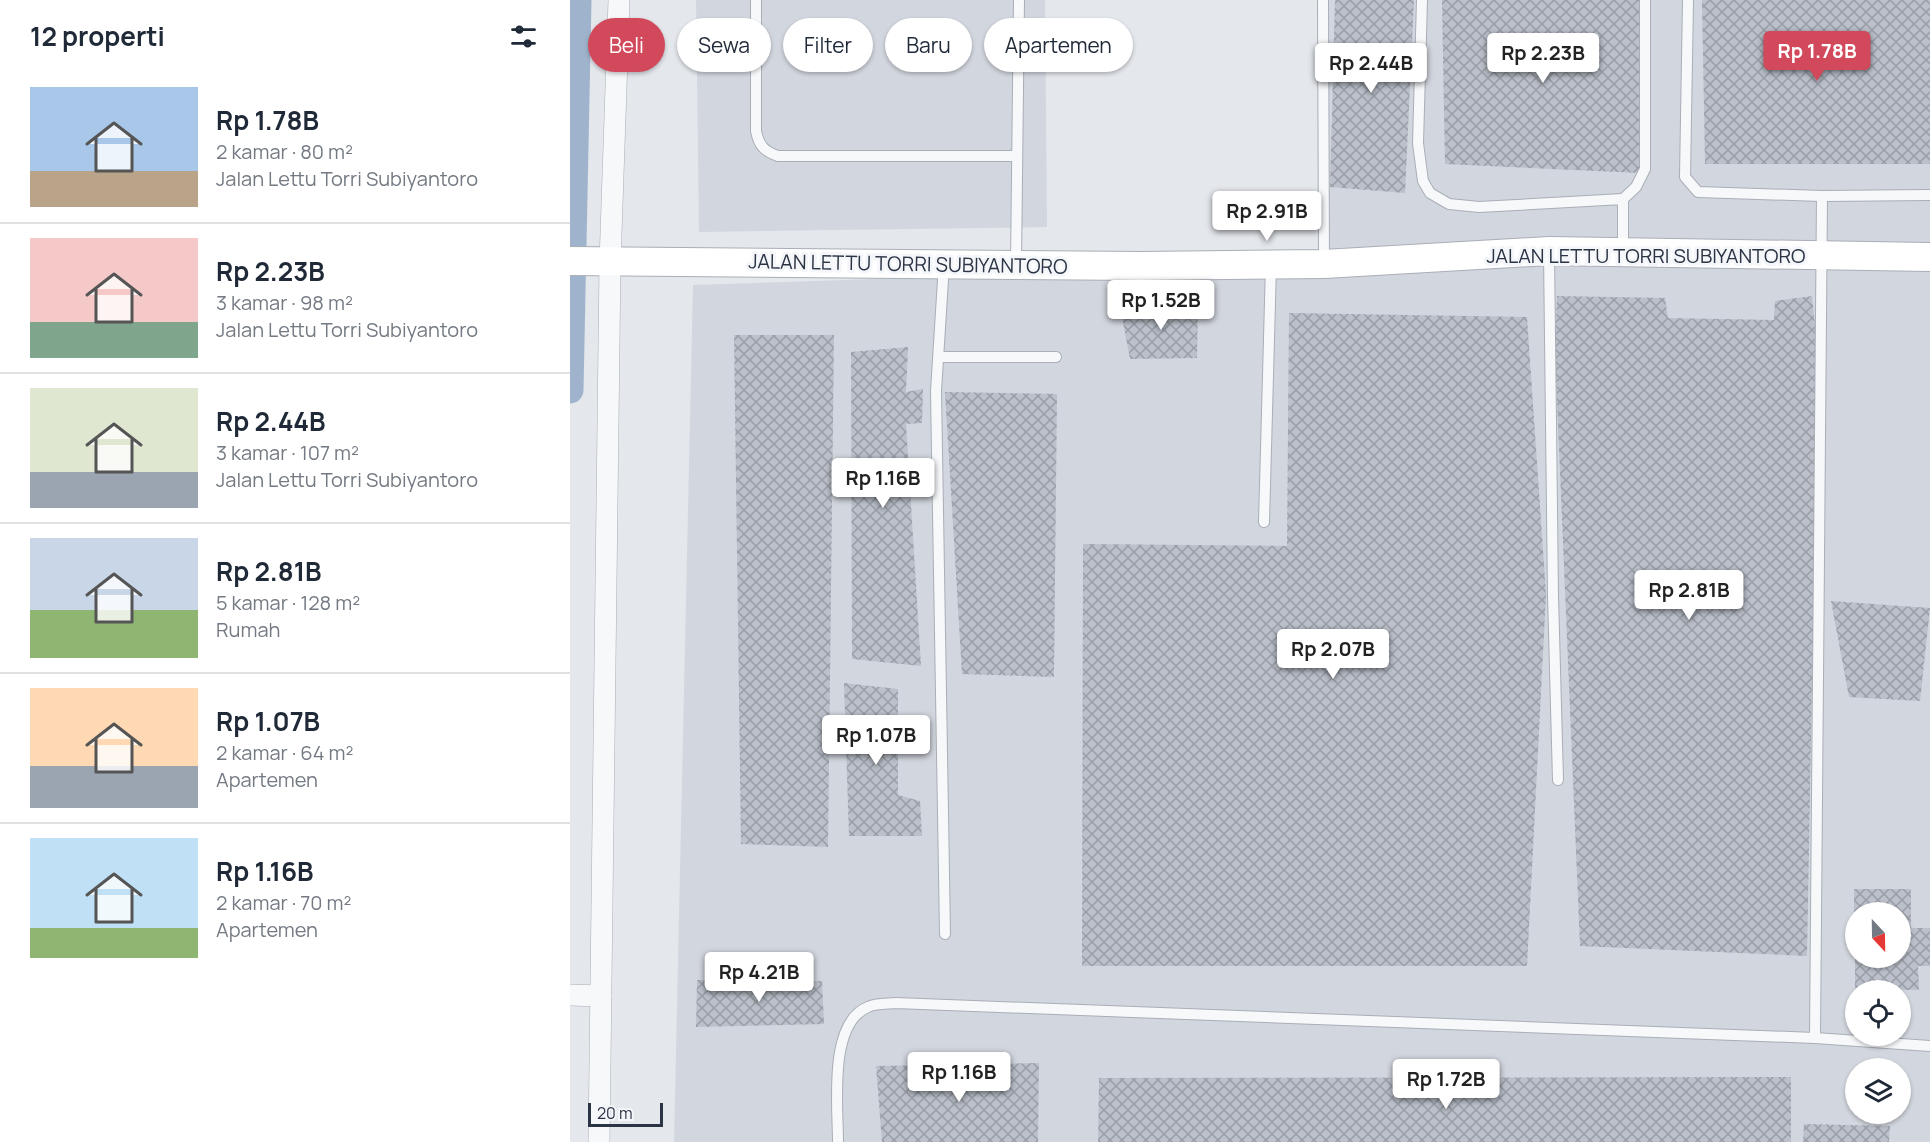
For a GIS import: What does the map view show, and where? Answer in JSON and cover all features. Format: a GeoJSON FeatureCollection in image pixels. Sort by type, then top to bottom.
{"type":"FeatureCollection","features":[{"type":"Feature","properties":{"kind":"main road","name":"JALAN LETTU TORRI SUBIYANTORO"},"geometry":{"type":"LineString","coordinates":[[570,261],[944,264],[1016,267],[1324,264],[1549,251],[1930,257]]}},
{"type":"Feature","properties":{"kind":"street"},"geometry":{"type":"LineString","coordinates":[[599,1142],[597,996],[607,263],[619,0]]}},
{"type":"Feature","properties":{"kind":"street"},"geometry":{"type":"LineString","coordinates":[[570,995],[597,996]]}},
{"type":"Feature","properties":{"kind":"lane"},"geometry":{"type":"LineString","coordinates":[[756,0],[756,131],[759,144],[767,152],[778,156],[1017,156]]}},
{"type":"Feature","properties":{"kind":"lane"},"geometry":{"type":"LineString","coordinates":[[1016,267],[1019,0]]}},
{"type":"Feature","properties":{"kind":"lane"},"geometry":{"type":"LineString","coordinates":[[1323,0],[1324,264]]}},
{"type":"Feature","properties":{"kind":"lane"},"geometry":{"type":"LineString","coordinates":[[1422,0],[1418,143],[1423,181],[1430,193],[1449,204],[1479,207],[1623,199],[1636,187],[1645,168],[1645,0]]}},
{"type":"Feature","properties":{"kind":"lane"},"geometry":{"type":"LineString","coordinates":[[1688,0],[1685,177],[1689,183],[1704,193],[1822,196],[1930,195]]}},
{"type":"Feature","properties":{"kind":"lane"},"geometry":{"type":"LineString","coordinates":[[1815,1038],[1822,196]]}},
{"type":"Feature","properties":{"kind":"lane"},"geometry":{"type":"LineString","coordinates":[[1623,199],[1623,252]]}},
{"type":"Feature","properties":{"kind":"lane"},"geometry":{"type":"LineString","coordinates":[[1549,251],[1552,596],[1558,780]]}},
{"type":"Feature","properties":{"kind":"lane"},"geometry":{"type":"LineString","coordinates":[[944,264],[936,391],[945,934]]}},
{"type":"Feature","properties":{"kind":"lane"},"geometry":{"type":"LineString","coordinates":[[1264,522],[1271,265]]}},
{"type":"Feature","properties":{"kind":"lane"},"geometry":{"type":"LineString","coordinates":[[939,357],[1056,357]]}},
{"type":"Feature","properties":{"kind":"lane"},"geometry":{"type":"LineString","coordinates":[[838,1142],[841,1039],[850,1019],[868,1006],[896,1003],[1815,1038],[1930,1046]]}},
{"type":"Feature","properties":{"kind":"shaded area"},"geometry":{"type":"Polygon","coordinates":[[[696,0],[1045,0],[1045,18],[984,18],[984,72],[1046,72],[1047,227],[699,232],[697,72],[771,72],[771,18],[696,18],[696,0]]]}},
{"type":"Feature","properties":{"kind":"shaded area"},"geometry":{"type":"Polygon","coordinates":[[[1324,0],[1930,0],[1930,1142],[674,1142],[693,285],[1324,264],[1324,0]]]}},
{"type":"Feature","properties":{"kind":"building"},"geometry":{"type":"Polygon","coordinates":[[[1335,0],[1414,0],[1405,193],[1330,187],[1335,0]]]}},
{"type":"Feature","properties":{"kind":"building"},"geometry":{"type":"Polygon","coordinates":[[[1442,0],[1640,0],[1640,173],[1445,164],[1442,0]]]}},
{"type":"Feature","properties":{"kind":"building"},"geometry":{"type":"Polygon","coordinates":[[[1702,0],[1930,0],[1930,164],[1705,164],[1702,0]]]}},
{"type":"Feature","properties":{"kind":"building"},"geometry":{"type":"Polygon","coordinates":[[[1557,296],[1665,298],[1668,318],[1774,320],[1775,301],[1812,296],[1818,357],[1807,956],[1580,946],[1555,353],[1557,296]]]}},
{"type":"Feature","properties":{"kind":"building"},"geometry":{"type":"Polygon","coordinates":[[[1198,304],[1197,358],[1130,359],[1120,306],[1198,304]]]}},
{"type":"Feature","properties":{"kind":"building"},"geometry":{"type":"Polygon","coordinates":[[[1289,313],[1527,317],[1546,594],[1527,966],[1082,966],[1083,544],[1287,546],[1289,313]]]}},
{"type":"Feature","properties":{"kind":"building"},"geometry":{"type":"Polygon","coordinates":[[[734,335],[834,335],[828,847],[741,844],[734,335]]]}},
{"type":"Feature","properties":{"kind":"building"},"geometry":{"type":"Polygon","coordinates":[[[908,347],[906,392],[923,389],[922,423],[906,424],[921,666],[852,659],[851,352],[908,347]]]}},
{"type":"Feature","properties":{"kind":"building"},"geometry":{"type":"Polygon","coordinates":[[[945,392],[1057,394],[1054,677],[962,674],[945,392]]]}},
{"type":"Feature","properties":{"kind":"building"},"geometry":{"type":"Polygon","coordinates":[[[1831,601],[1930,608],[1920,701],[1849,697],[1831,601]]]}},
{"type":"Feature","properties":{"kind":"building"},"geometry":{"type":"Polygon","coordinates":[[[844,683],[898,689],[898,795],[920,801],[922,836],[849,836],[844,683]]]}},
{"type":"Feature","properties":{"kind":"building"},"geometry":{"type":"Polygon","coordinates":[[[1854,889],[1911,889],[1911,902],[1854,902],[1854,889]]]}},
{"type":"Feature","properties":{"kind":"building"},"geometry":{"type":"Polygon","coordinates":[[[1911,928],[1930,928],[1930,966],[1918,966],[1919,990],[1911,990],[1911,980],[1855,980],[1855,968],[1911,968],[1911,928]]]}},
{"type":"Feature","properties":{"kind":"building"},"geometry":{"type":"Polygon","coordinates":[[[697,980],[822,981],[824,1024],[696,1027],[697,980]]]}},
{"type":"Feature","properties":{"kind":"building"},"geometry":{"type":"Polygon","coordinates":[[[1039,1063],[1038,1142],[882,1142],[876,1066],[1039,1063]]]}},
{"type":"Feature","properties":{"kind":"building"},"geometry":{"type":"Polygon","coordinates":[[[1791,1077],[1791,1142],[1098,1142],[1099,1078],[1791,1077]]]}},
{"type":"Feature","properties":{"kind":"building"},"geometry":{"type":"Polygon","coordinates":[[[1804,1124],[1890,1126],[1889,1142],[1803,1142],[1804,1124]]]}},
{"type":"Feature","properties":{"kind":"waterway"},"geometry":{"type":"LineString","coordinates":[[570,390],[578,0]]}}]}
